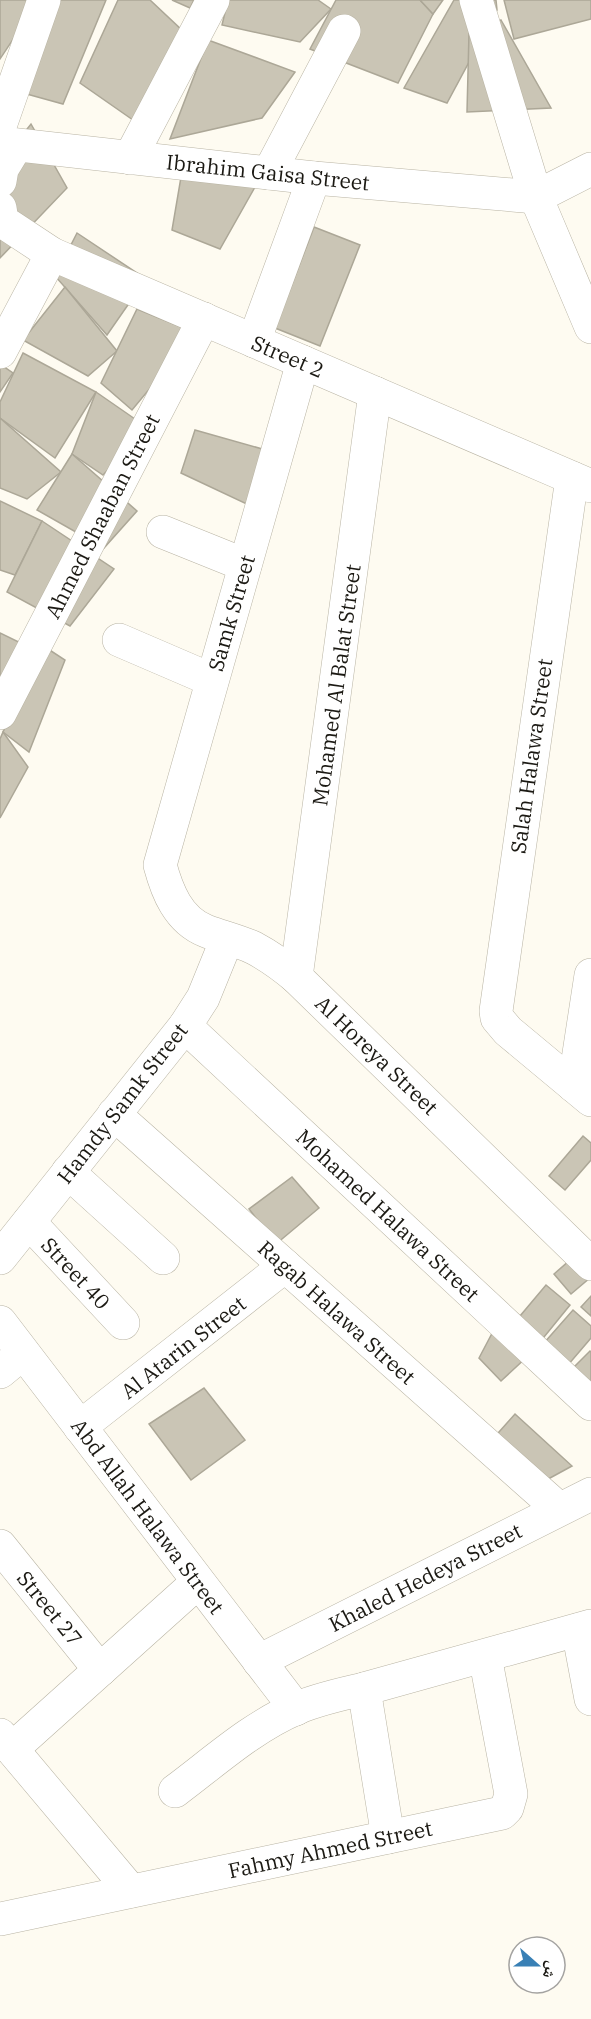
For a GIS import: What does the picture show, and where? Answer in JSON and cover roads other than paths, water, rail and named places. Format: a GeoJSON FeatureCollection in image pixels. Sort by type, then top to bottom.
{"type":"FeatureCollection","features":[{"type":"Feature","properties":{"kind":"street"},"geometry":{"type":"LineString","coordinates":[[0,181],[5,138],[44,0]]}},
{"type":"Feature","properties":{"kind":"street"},"geometry":{"type":"LineString","coordinates":[[129,158],[213,0]]}},
{"type":"Feature","properties":{"kind":"street"},"geometry":{"type":"LineString","coordinates":[[476,0],[536,197],[591,327]]}},
{"type":"Feature","properties":{"kind":"street"},"geometry":{"type":"LineString","coordinates":[[269,173],[344,31]]}},
{"type":"Feature","properties":{"kind":"street","name":"Ibrahim Gaisa Street"},"geometry":{"type":"LineString","coordinates":[[5,138],[129,158],[314,178],[536,197]]}},
{"type":"Feature","properties":{"kind":"street"},"geometry":{"type":"LineString","coordinates":[[536,197],[591,169]]}},
{"type":"Feature","properties":{"kind":"street"},"geometry":{"type":"LineString","coordinates":[[254,341],[314,178]]}},
{"type":"Feature","properties":{"kind":"street","name":"Street 2"},"geometry":{"type":"LineString","coordinates":[[1,218],[52,254],[582,482]]}},
{"type":"Feature","properties":{"kind":"street"},"geometry":{"type":"LineString","coordinates":[[0,352],[52,254]]}},
{"type":"Feature","properties":{"kind":"street","name":"Ahmed Shaaban Street"},"geometry":{"type":"LineString","coordinates":[[0,713],[204,319]]}},
{"type":"Feature","properties":{"kind":"street","name":"Samk Street"},"geometry":{"type":"LineString","coordinates":[[159,865],[303,362]]}},
{"type":"Feature","properties":{"kind":"street","name":"Mohamed Al Balat Street"},"geometry":{"type":"LineString","coordinates":[[296,977],[375,393]]}},
{"type":"Feature","properties":{"kind":"street","name":"Salah Halawa Street"},"geometry":{"type":"LineString","coordinates":[[582,482],[495,1002],[497,1018],[508,1031],[583,1093]]}},
{"type":"Feature","properties":{"kind":"street"},"geometry":{"type":"LineString","coordinates":[[163,532],[245,565]]}},
{"type":"Feature","properties":{"kind":"street"},"geometry":{"type":"LineString","coordinates":[[119,640],[212,680]]}},
{"type":"Feature","properties":{"kind":"street","name":"Al Horeya Street"},"geometry":{"type":"LineString","coordinates":[[159,865],[167,891],[181,913],[202,929],[252,948],[275,960],[296,977],[591,1264]]}},
{"type":"Feature","properties":{"kind":"street","name":"Hamdy Samk Street"},"geometry":{"type":"LineString","coordinates":[[0,1258],[185,1026],[203,998],[227,939]]}},
{"type":"Feature","properties":{"kind":"street"},"geometry":{"type":"LineString","coordinates":[[583,1093],[591,975]]}},
{"type":"Feature","properties":{"kind":"street","name":"Mohamed Halawa Street"},"geometry":{"type":"LineString","coordinates":[[185,1026],[591,1404]]}},
{"type":"Feature","properties":{"kind":"street","name":"Ragab Halawa Street"},"geometry":{"type":"LineString","coordinates":[[114,1114],[559,1509]]}},
{"type":"Feature","properties":{"kind":"street"},"geometry":{"type":"LineString","coordinates":[[68,1172],[163,1258]]}},
{"type":"Feature","properties":{"kind":"street","name":"Street 40"},"geometry":{"type":"LineString","coordinates":[[29,1222],[123,1323]]}},
{"type":"Feature","properties":{"kind":"street","name":"Al Atarin Street"},"geometry":{"type":"LineString","coordinates":[[80,1427],[285,1266]]}},
{"type":"Feature","properties":{"kind":"street","name":"Abd Allah Halawa Street"},"geometry":{"type":"LineString","coordinates":[[0,1322],[12,1362],[80,1427],[296,1709]]}},
{"type":"Feature","properties":{"kind":"street","name":"Khaled Hedeya Street"},"geometry":{"type":"LineString","coordinates":[[259,1661],[591,1494]]}},
{"type":"Feature","properties":{"kind":"street","name":"Street 27"},"geometry":{"type":"LineString","coordinates":[[0,1546],[100,1670]]}},
{"type":"Feature","properties":{"kind":"street"},"geometry":{"type":"LineString","coordinates":[[131,1891],[6,1742],[100,1670],[198,1581]]}},
{"type":"Feature","properties":{"kind":"street"},"geometry":{"type":"LineString","coordinates":[[176,1791],[250,1735],[296,1709],[329,1696],[364,1689],[584,1628],[591,1699]]}},
{"type":"Feature","properties":{"kind":"street","name":"Fahmy Ahmed Street"},"geometry":{"type":"LineString","coordinates":[[0,1919],[502,1813],[507,1808],[511,1794],[485,1656]]}},
{"type":"Feature","properties":{"kind":"street"},"geometry":{"type":"LineString","coordinates":[[364,1689],[388,1837]]}}]}
